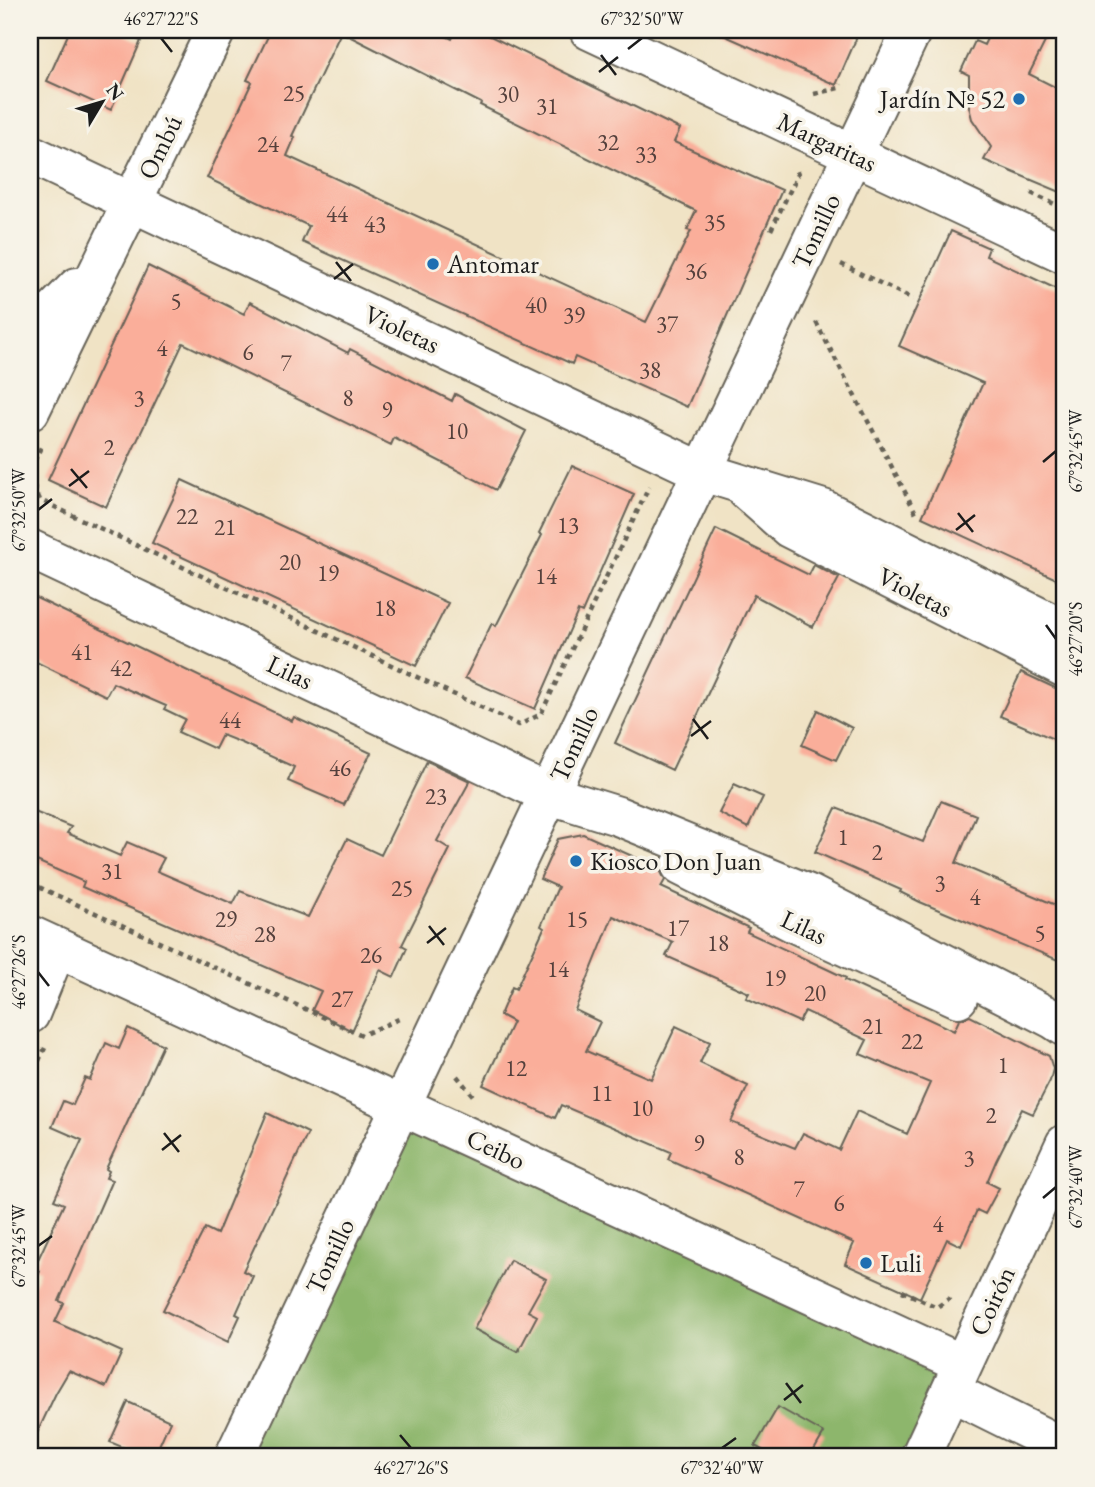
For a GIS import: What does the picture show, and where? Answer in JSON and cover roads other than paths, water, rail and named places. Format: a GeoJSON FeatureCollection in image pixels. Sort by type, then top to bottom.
{"type":"FeatureCollection","features":[{"type":"Feature","properties":{"kind":"street","name":"Ombú"},"geometry":{"type":"LineString","coordinates":[[30,411],[216,30]]}},
{"type":"Feature","properties":{"kind":"street","name":"Margaritas"},"geometry":{"type":"LineString","coordinates":[[589,30],[1065,254]]}},
{"type":"Feature","properties":{"kind":"street","name":"Tomillo"},"geometry":{"type":"LineString","coordinates":[[234,1457],[550,795],[720,477],[853,154],[912,30]]}},
{"type":"Feature","properties":{"kind":"street","name":"Violetas"},"geometry":{"type":"LineString","coordinates":[[30,155],[720,477],[823,509],[1065,630]]}},
{"type":"Feature","properties":{"kind":"street","name":"Ombú"},"geometry":{"type":"LineString","coordinates":[[30,335],[101,263]]}},
{"type":"Feature","properties":{"kind":"street","name":"Violetas"},"geometry":{"type":"LineString","coordinates":[[720,477],[789,528],[1065,668]]}},
{"type":"Feature","properties":{"kind":"street","name":"Lilas"},"geometry":{"type":"LineString","coordinates":[[30,549],[550,795],[618,816],[809,894],[1065,1027]]}},
{"type":"Feature","properties":{"kind":"street","name":"Lilas"},"geometry":{"type":"LineString","coordinates":[[550,795],[584,818],[796,924],[1065,1044]]}},
{"type":"Feature","properties":{"kind":"street","name":"Ceibo"},"geometry":{"type":"LineString","coordinates":[[43,942],[402,1105],[957,1378],[1065,1448]]}},
{"type":"Feature","properties":{"kind":"street"},"geometry":{"type":"LineString","coordinates":[[30,1014],[43,942]]}},
{"type":"Feature","properties":{"kind":"street","name":"Coirón"},"geometry":{"type":"LineString","coordinates":[[920,1457],[1065,1144]]}},
{"type":"Feature","properties":{"kind":"place","name":"Jardín Nº 52"},"geometry":{"type":"Point","coordinates":[1019,99]}},
{"type":"Feature","properties":{"kind":"place","name":"Antomar"},"geometry":{"type":"Point","coordinates":[433,264]}},
{"type":"Feature","properties":{"kind":"place","name":"Kiosco Don Juan"},"geometry":{"type":"Point","coordinates":[576,861]}},
{"type":"Feature","properties":{"kind":"place","name":"Luli"},"geometry":{"type":"Point","coordinates":[866,1263]}}]}
